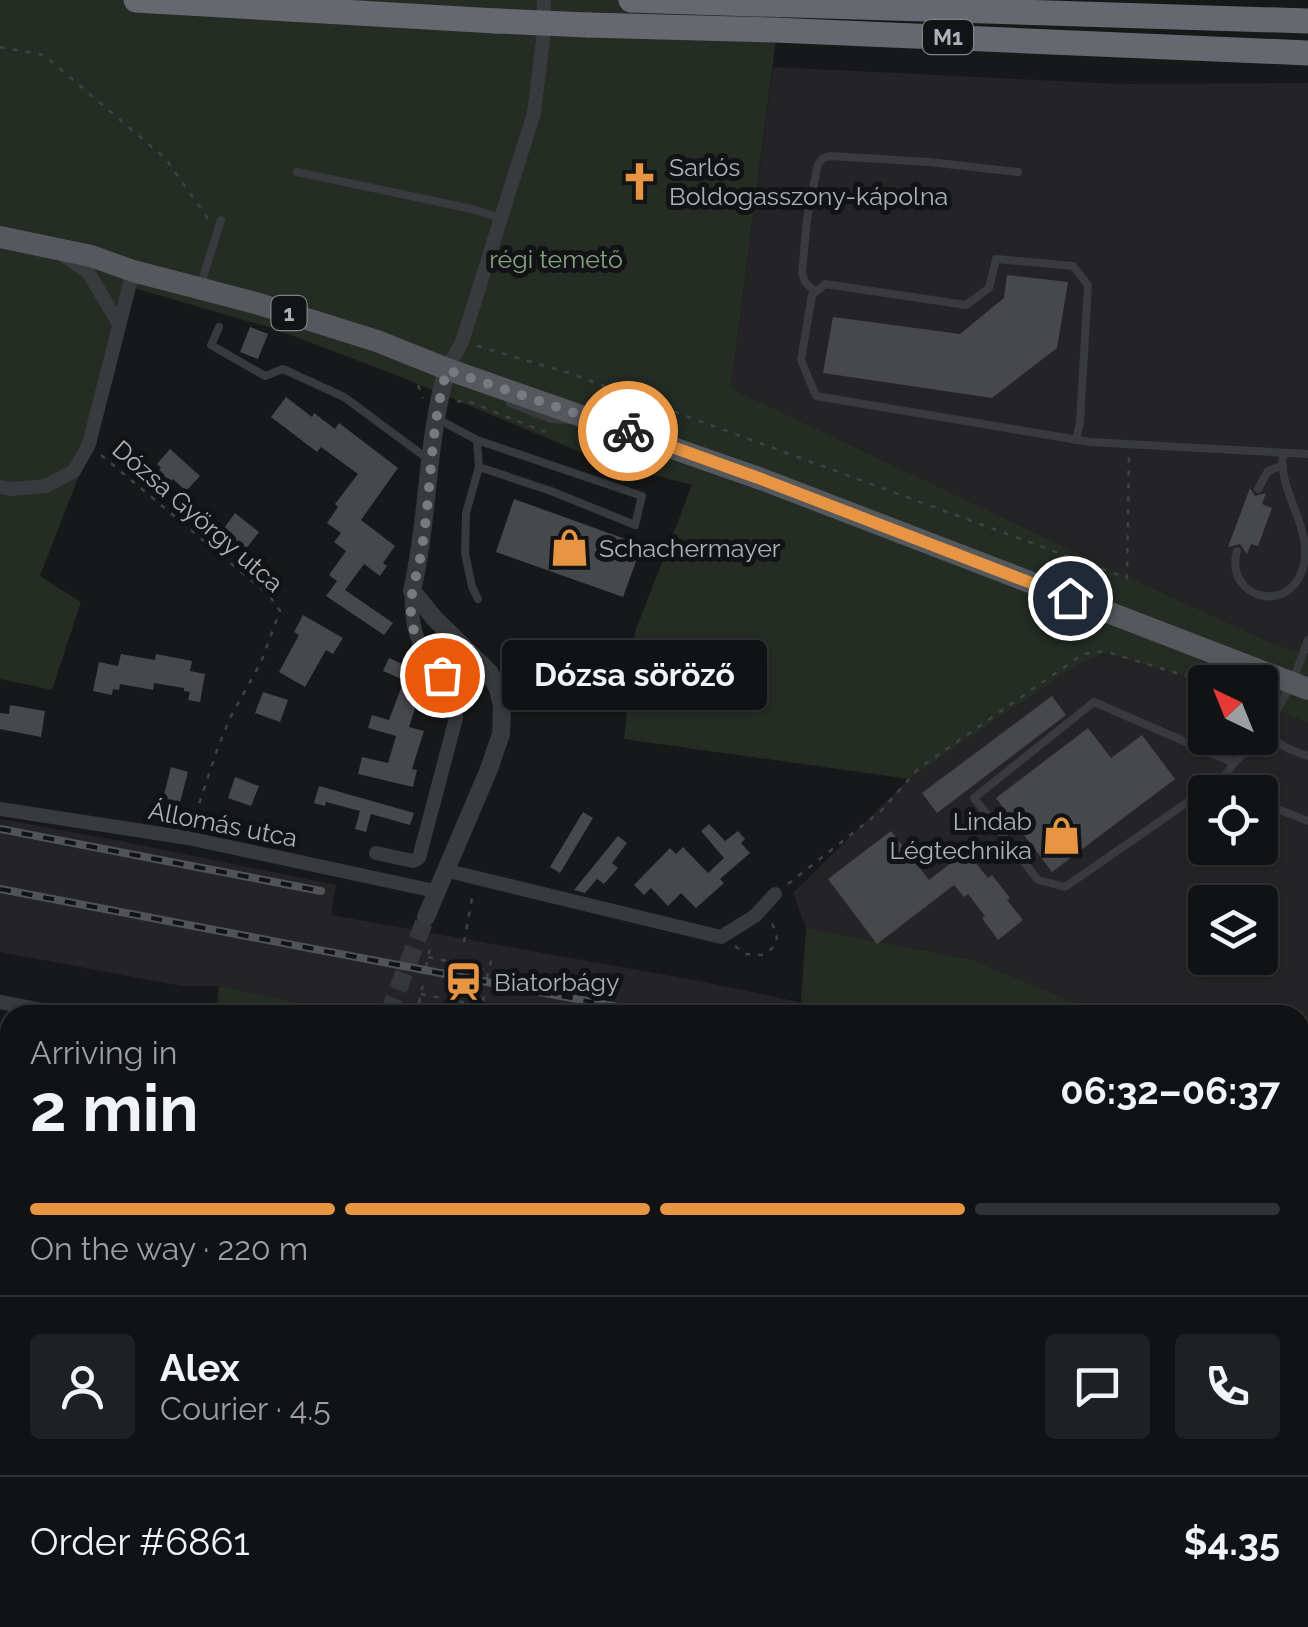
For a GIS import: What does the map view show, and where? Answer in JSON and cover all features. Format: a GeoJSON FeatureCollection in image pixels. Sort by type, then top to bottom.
{"type":"FeatureCollection","features":[{"type":"Feature","properties":{"kind":"highway","name":"M1"},"geometry":{"type":"LineString","coordinates":[[136,0],[496,21],[1308,52]]}},
{"type":"Feature","properties":{"kind":"highway","name":"M1"},"geometry":{"type":"LineString","coordinates":[[631,0],[1308,21]]}},
{"type":"Feature","properties":{"kind":"main road","name":"1"},"geometry":{"type":"LineString","coordinates":[[0,237],[91,256],[377,341],[764,480],[1300,686]]}},
{"type":"Feature","properties":{"kind":"street"},"geometry":{"type":"LineString","coordinates":[[455,690],[429,660],[415,636],[410,614],[412,591],[421,553],[439,397],[458,373],[462,342],[534,113],[544,40],[544,0]]}},
{"type":"Feature","properties":{"kind":"street"},"geometry":{"type":"LineString","coordinates":[[52,248],[88,272],[119,324]]}},
{"type":"Feature","properties":{"kind":"street"},"geometry":{"type":"LineString","coordinates":[[0,487],[46,486],[74,470],[89,444],[133,271]]}},
{"type":"Feature","properties":{"kind":"street"},"geometry":{"type":"LineString","coordinates":[[412,591],[489,672],[502,706],[500,734],[489,769],[426,917]]}},
{"type":"Feature","properties":{"kind":"street"},"geometry":{"type":"LineString","coordinates":[[376,853],[413,861],[418,858],[456,718],[455,690],[459,676],[474,656]]}},
{"type":"Feature","properties":{"kind":"street","name":"Állomás utca"},"geometry":{"type":"LineString","coordinates":[[0,809],[188,838],[436,891]]}},
{"type":"Feature","properties":{"kind":"street"},"geometry":{"type":"LineString","coordinates":[[444,870],[721,937],[755,916],[775,894]]}},
{"type":"Feature","properties":{"kind":"lane"},"geometry":{"type":"LineString","coordinates":[[815,292],[802,273],[810,201],[818,164],[824,158],[929,162],[1018,172]]}},
{"type":"Feature","properties":{"kind":"lane"},"geometry":{"type":"LineString","coordinates":[[296,172],[501,218]]}},
{"type":"Feature","properties":{"kind":"lane"},"geometry":{"type":"LineString","coordinates":[[200,288],[221,220]]}},
{"type":"Feature","properties":{"kind":"lane"},"geometry":{"type":"LineString","coordinates":[[1076,440],[1088,285],[1073,266],[996,259],[988,288],[966,306],[825,284],[812,295],[802,360],[816,396],[1076,440],[1308,454]]}},
{"type":"Feature","properties":{"kind":"lane"},"geometry":{"type":"LineString","coordinates":[[219,327],[211,346],[265,376],[283,370],[344,397],[432,462]]}},
{"type":"Feature","properties":{"kind":"lane"},"geometry":{"type":"LineString","coordinates":[[435,418],[477,440],[642,496],[635,525],[479,467]]}},
{"type":"Feature","properties":{"kind":"lane"},"geometry":{"type":"LineString","coordinates":[[477,440],[479,467],[466,513],[465,532],[468,573],[478,598]]}},
{"type":"Feature","properties":{"kind":"lane"},"geometry":{"type":"LineString","coordinates":[[1237,550],[1236,575],[1253,592],[1273,598],[1282,596],[1299,581],[1306,556],[1299,515],[1286,489],[1283,453]]}},
{"type":"Feature","properties":{"kind":"lane"},"geometry":{"type":"LineString","coordinates":[[1258,490],[1268,471],[1282,466]]}},
{"type":"Feature","properties":{"kind":"lane"},"geometry":{"type":"LineString","coordinates":[[1278,715],[1300,686],[1308,640]]}},
{"type":"Feature","properties":{"kind":"lane"},"geometry":{"type":"LineString","coordinates":[[1188,802],[1065,886],[1038,880],[974,798],[1094,702],[1234,762]]}},
{"type":"Feature","properties":{"kind":"lane"},"geometry":{"type":"LineString","coordinates":[[1278,742],[1308,756]]}},
{"type":"Feature","properties":{"kind":"lane"},"geometry":{"type":"LineString","coordinates":[[1225,775],[1242,755]]}},
{"type":"Feature","properties":{"kind":"lane"},"geometry":{"type":"LineString","coordinates":[[1278,809],[1308,821]]}},
{"type":"Feature","properties":{"kind":"path"},"geometry":{"type":"LineString","coordinates":[[0,47],[44,55],[166,159],[217,234]]}},
{"type":"Feature","properties":{"kind":"path"},"geometry":{"type":"LineString","coordinates":[[462,342],[570,373],[1127,578],[1129,444]]}},
{"type":"Feature","properties":{"kind":"path"},"geometry":{"type":"LineString","coordinates":[[439,397],[456,402],[465,400],[545,432]]}},
{"type":"Feature","properties":{"kind":"path","name":"Dózsa György utca"},"geometry":{"type":"LineString","coordinates":[[89,444],[269,595],[280,611],[261,662],[217,750],[188,838]]}},
{"type":"Feature","properties":{"kind":"path"},"geometry":{"type":"LineString","coordinates":[[775,894],[880,812],[918,769],[1083,654],[1104,651],[1188,677]]}},
{"type":"Feature","properties":{"kind":"path"},"geometry":{"type":"LineString","coordinates":[[464,888],[473,890],[464,942]]}},
{"type":"Feature","properties":{"kind":"path"},"geometry":{"type":"LineString","coordinates":[[721,937],[746,954],[764,955],[776,945],[778,934],[771,922],[755,916]]}},
{"type":"Feature","properties":{"kind":"path"},"geometry":{"type":"LineString","coordinates":[[426,967],[430,948]]}},
{"type":"Feature","properties":{"kind":"path"},"geometry":{"type":"LineString","coordinates":[[428,958],[489,970]]}},
{"type":"Feature","properties":{"kind":"path"},"geometry":{"type":"LineString","coordinates":[[488,978],[491,960]]}},
{"type":"Feature","properties":{"kind":"path"},"geometry":{"type":"LineString","coordinates":[[419,1003],[423,984]]}},
{"type":"Feature","properties":{"kind":"path"},"geometry":{"type":"LineString","coordinates":[[421,994],[477,1005]]}},
{"type":"Feature","properties":{"kind":"path"},"geometry":{"type":"LineString","coordinates":[[482,1005],[484,996]]}},
{"type":"Feature","properties":{"kind":"shaded area"},"geometry":{"type":"Polygon","coordinates":[[[773,67],[1120,84],[1308,83],[1308,655],[1139,582],[731,388],[773,67]]]}},
{"type":"Feature","properties":{"kind":"shaded area"},"geometry":{"type":"Polygon","coordinates":[[[1105,653],[1188,677],[1188,755],[1278,755],[1278,710],[1308,723],[1308,1005],[1082,1005],[970,959],[806,928],[793,893],[909,779],[1076,666],[1105,653]]]}},
{"type":"Feature","properties":{"kind":"shaded area"},"geometry":{"type":"Polygon","coordinates":[[[0,819],[336,885],[331,915],[814,1005],[311,1005],[219,986],[182,986],[0,952],[0,819]]]}},
{"type":"Feature","properties":{"kind":"green space","name":"régi temető"},"geometry":{"type":"Polygon","coordinates":[[[0,0],[781,0],[731,388],[1139,582],[1308,655],[1308,723],[1278,710],[1278,665],[1188,665],[1188,677],[1105,653],[1076,666],[909,779],[624,739],[635,632],[692,485],[604,462],[272,328],[130,287],[82,468],[40,576],[81,602],[52,690],[0,679],[0,0]]]}},
{"type":"Feature","properties":{"kind":"green space"},"geometry":{"type":"Polygon","coordinates":[[[806,928],[970,959],[1082,1005],[801,1005],[806,928]]]}},
{"type":"Feature","properties":{"kind":"green space"},"geometry":{"type":"Polygon","coordinates":[[[219,986],[311,1005],[217,1005],[219,986]]]}},
{"type":"Feature","properties":{"kind":"building"},"geometry":{"type":"Polygon","coordinates":[[[1007,275],[1068,282],[1057,348],[992,398],[823,373],[833,317],[960,334],[1004,298],[1007,275]]]}},
{"type":"Feature","properties":{"kind":"building"},"geometry":{"type":"Polygon","coordinates":[[[250,327],[268,334],[258,359],[240,352],[250,327]]]}},
{"type":"Feature","properties":{"kind":"building"},"geometry":{"type":"Polygon","coordinates":[[[286,397],[335,429],[339,423],[398,468],[361,520],[395,546],[383,563],[387,566],[380,576],[364,564],[345,590],[393,623],[384,635],[326,596],[337,581],[329,575],[346,551],[334,542],[341,533],[327,523],[338,507],[335,504],[358,474],[321,447],[317,452],[271,417],[286,397]]]}},
{"type":"Feature","properties":{"kind":"building"},"geometry":{"type":"Polygon","coordinates":[[[170,449],[200,476],[186,491],[173,479],[166,488],[153,476],[161,468],[157,464],[170,449]]]}},
{"type":"Feature","properties":{"kind":"building"},"geometry":{"type":"Polygon","coordinates":[[[1250,488],[1255,496],[1266,493],[1262,504],[1272,508],[1258,546],[1251,544],[1247,554],[1240,544],[1228,547],[1250,488]]]}},
{"type":"Feature","properties":{"kind":"building","name":"Schachermayer"},"geometry":{"type":"Polygon","coordinates":[[[514,499],[642,545],[623,597],[496,552],[514,499]]]}},
{"type":"Feature","properties":{"kind":"building"},"geometry":{"type":"Polygon","coordinates":[[[235,513],[259,532],[245,550],[222,531],[235,513]]]}},
{"type":"Feature","properties":{"kind":"building"},"geometry":{"type":"Polygon","coordinates":[[[303,615],[343,638],[333,654],[326,650],[305,687],[279,672],[299,635],[294,632],[303,615]]]}},
{"type":"Feature","properties":{"kind":"building"},"geometry":{"type":"Polygon","coordinates":[[[121,654],[155,660],[156,654],[192,661],[190,671],[205,674],[200,702],[188,700],[190,692],[184,688],[154,683],[153,690],[120,684],[112,695],[93,691],[99,662],[118,666],[121,654]]]}},
{"type":"Feature","properties":{"kind":"building"},"geometry":{"type":"Polygon","coordinates":[[[389,658],[431,679],[420,704],[417,702],[409,727],[424,731],[412,769],[417,770],[413,787],[358,774],[362,757],[388,763],[396,736],[368,728],[372,715],[389,720],[404,680],[383,671],[389,658]]]}},
{"type":"Feature","properties":{"kind":"building"},"geometry":{"type":"Polygon","coordinates":[[[263,692],[288,700],[280,722],[255,713],[263,692]]]}},
{"type":"Feature","properties":{"kind":"building"},"geometry":{"type":"Polygon","coordinates":[[[1052,696],[1066,715],[937,813],[922,793],[1052,696]]]}},
{"type":"Feature","properties":{"kind":"building"},"geometry":{"type":"Polygon","coordinates":[[[10,705],[45,711],[41,737],[0,729],[0,713],[9,714],[10,705]]]}},
{"type":"Feature","properties":{"kind":"building","name":"Lindab Légtechnika"},"geometry":{"type":"Polygon","coordinates":[[[1088,728],[1111,758],[1142,735],[1175,779],[1052,872],[996,798],[1088,728]]]}},
{"type":"Feature","properties":{"kind":"building"},"geometry":{"type":"Polygon","coordinates":[[[171,767],[188,772],[174,825],[157,822],[171,767]]]}},
{"type":"Feature","properties":{"kind":"building"},"geometry":{"type":"Polygon","coordinates":[[[235,777],[259,786],[251,806],[228,798],[235,777]]]}},
{"type":"Feature","properties":{"kind":"building"},"geometry":{"type":"Polygon","coordinates":[[[319,786],[414,813],[410,825],[371,814],[366,832],[355,829],[360,811],[326,802],[325,806],[314,803],[319,786]]]}},
{"type":"Feature","properties":{"kind":"building"},"geometry":{"type":"Polygon","coordinates":[[[583,812],[593,818],[560,873],[550,867],[583,812]]]}},
{"type":"Feature","properties":{"kind":"building"},"geometry":{"type":"Polygon","coordinates":[[[709,824],[725,841],[738,831],[745,839],[741,843],[750,853],[720,879],[724,883],[696,908],[681,893],[668,906],[651,888],[644,895],[634,885],[670,848],[676,854],[683,847],[708,873],[724,858],[701,831],[709,824]]]}},
{"type":"Feature","properties":{"kind":"building"},"geometry":{"type":"Polygon","coordinates":[[[891,831],[929,880],[966,851],[988,878],[992,875],[1023,920],[998,940],[968,894],[964,897],[954,885],[877,944],[828,879],[891,831]]]}},
{"type":"Feature","properties":{"kind":"building"},"geometry":{"type":"Polygon","coordinates":[[[618,836],[627,843],[612,863],[618,868],[604,884],[597,879],[585,893],[574,890],[618,836]]]}},
{"type":"Feature","properties":{"kind":"tunnel"},"geometry":{"type":"LineString","coordinates":[[392,1005],[426,917]]}},
{"type":"Feature","properties":{"kind":"railway"},"geometry":{"type":"LineString","coordinates":[[0,829],[321,891]]}},
{"type":"Feature","properties":{"kind":"railway"},"geometry":{"type":"LineString","coordinates":[[0,889],[608,1005]]}},
{"type":"Feature","properties":{"kind":"way so far"},"geometry":{"type":"LineString","coordinates":[[442,675],[415,636],[410,614],[421,553],[435,418],[447,370],[628,431]]}},
{"type":"Feature","properties":{"kind":"place","name":"Sarlós Boldogasszony-kápolna"},"geometry":{"type":"Point","coordinates":[639,181]}},
{"type":"Feature","properties":{"kind":"place","name":"Schachermayer"},"geometry":{"type":"Point","coordinates":[569,548]}},
{"type":"Feature","properties":{"kind":"place","name":"Dózsa söröző"},"geometry":{"type":"Point","coordinates":[442,675]}},
{"type":"Feature","properties":{"kind":"place","name":"Lindab Légtechnika"},"geometry":{"type":"Point","coordinates":[1062,835]}},
{"type":"Feature","properties":{"kind":"place","name":"Biatorbágy"},"geometry":{"type":"Point","coordinates":[464,982]}},
{"type":"Feature","properties":{"kind":"route"},"geometry":{"type":"LineString","coordinates":[[628,431],[1070,598]]}}]}
